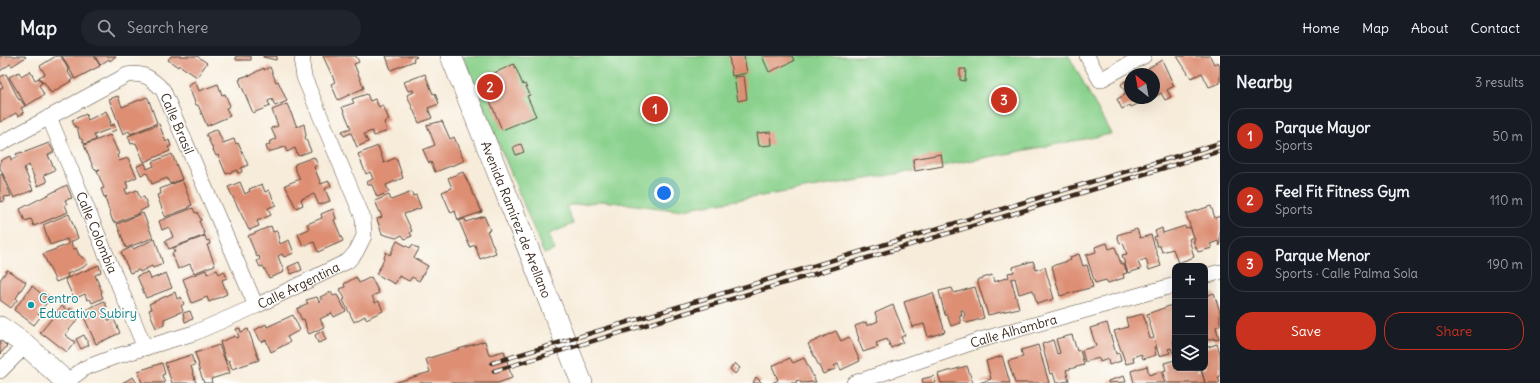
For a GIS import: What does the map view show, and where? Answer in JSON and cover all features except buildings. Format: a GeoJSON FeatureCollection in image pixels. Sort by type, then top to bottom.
{"type":"FeatureCollection","features":[{"type":"Feature","properties":{"kind":"street","name":"Calle Argentina"},"geometry":{"type":"LineString","coordinates":[[66,382],[85,368],[114,357],[194,333],[256,306],[348,261],[356,252],[364,236],[363,218],[304,77],[302,64],[303,56]]}},
{"type":"Feature","properties":{"kind":"street","name":"Avenida Ramírez de Arellano"},"geometry":{"type":"LineString","coordinates":[[451,56],[582,383]]}},
{"type":"Feature","properties":{"kind":"street"},"geometry":{"type":"LineString","coordinates":[[1087,56],[1100,80],[1144,56]]}},
{"type":"Feature","properties":{"kind":"street","name":"Calle Brasil"},"geometry":{"type":"LineString","coordinates":[[0,144],[127,75],[138,73],[154,81],[163,90],[256,306]]}},
{"type":"Feature","properties":{"kind":"street","name":"Calle Colombia"},"geometry":{"type":"LineString","coordinates":[[49,117],[145,348]]}},
{"type":"Feature","properties":{"kind":"street"},"geometry":{"type":"LineString","coordinates":[[1208,275],[1220,272]]}},
{"type":"Feature","properties":{"kind":"street","name":"Calle Alhambra"},"geometry":{"type":"LineString","coordinates":[[854,383],[980,340],[1172,286]]}},
{"type":"Feature","properties":{"kind":"street"},"geometry":{"type":"LineString","coordinates":[[0,327],[26,345],[66,382]]}},
{"type":"Feature","properties":{"kind":"street"},"geometry":{"type":"LineString","coordinates":[[0,371],[26,345]]}},
{"type":"Feature","properties":{"kind":"green space"},"geometry":{"type":"Polygon","coordinates":[[[463,56],[1069,56],[1111,134],[915,171],[676,210],[603,201],[566,206],[573,224],[549,234],[555,250],[544,254],[463,56]]]}},
{"type":"Feature","properties":{"kind":"railway"},"geometry":{"type":"LineString","coordinates":[[492,363],[1220,143]]}},
{"type":"Feature","properties":{"kind":"railway"},"geometry":{"type":"LineString","coordinates":[[494,371],[1220,151]]}},
{"type":"Feature","properties":{"kind":"place","name":"Feel Fit Fitness Gym"},"geometry":{"type":"Point","coordinates":[490,87]}},
{"type":"Feature","properties":{"kind":"place","name":"Parque Menor"},"geometry":{"type":"Point","coordinates":[1004,100]}},
{"type":"Feature","properties":{"kind":"place","name":"Parque Mayor"},"geometry":{"type":"Point","coordinates":[655,109]}},
{"type":"Feature","properties":{"kind":"place","name":"Centro Educativo Subiry"},"geometry":{"type":"Point","coordinates":[31,305]}}]}
